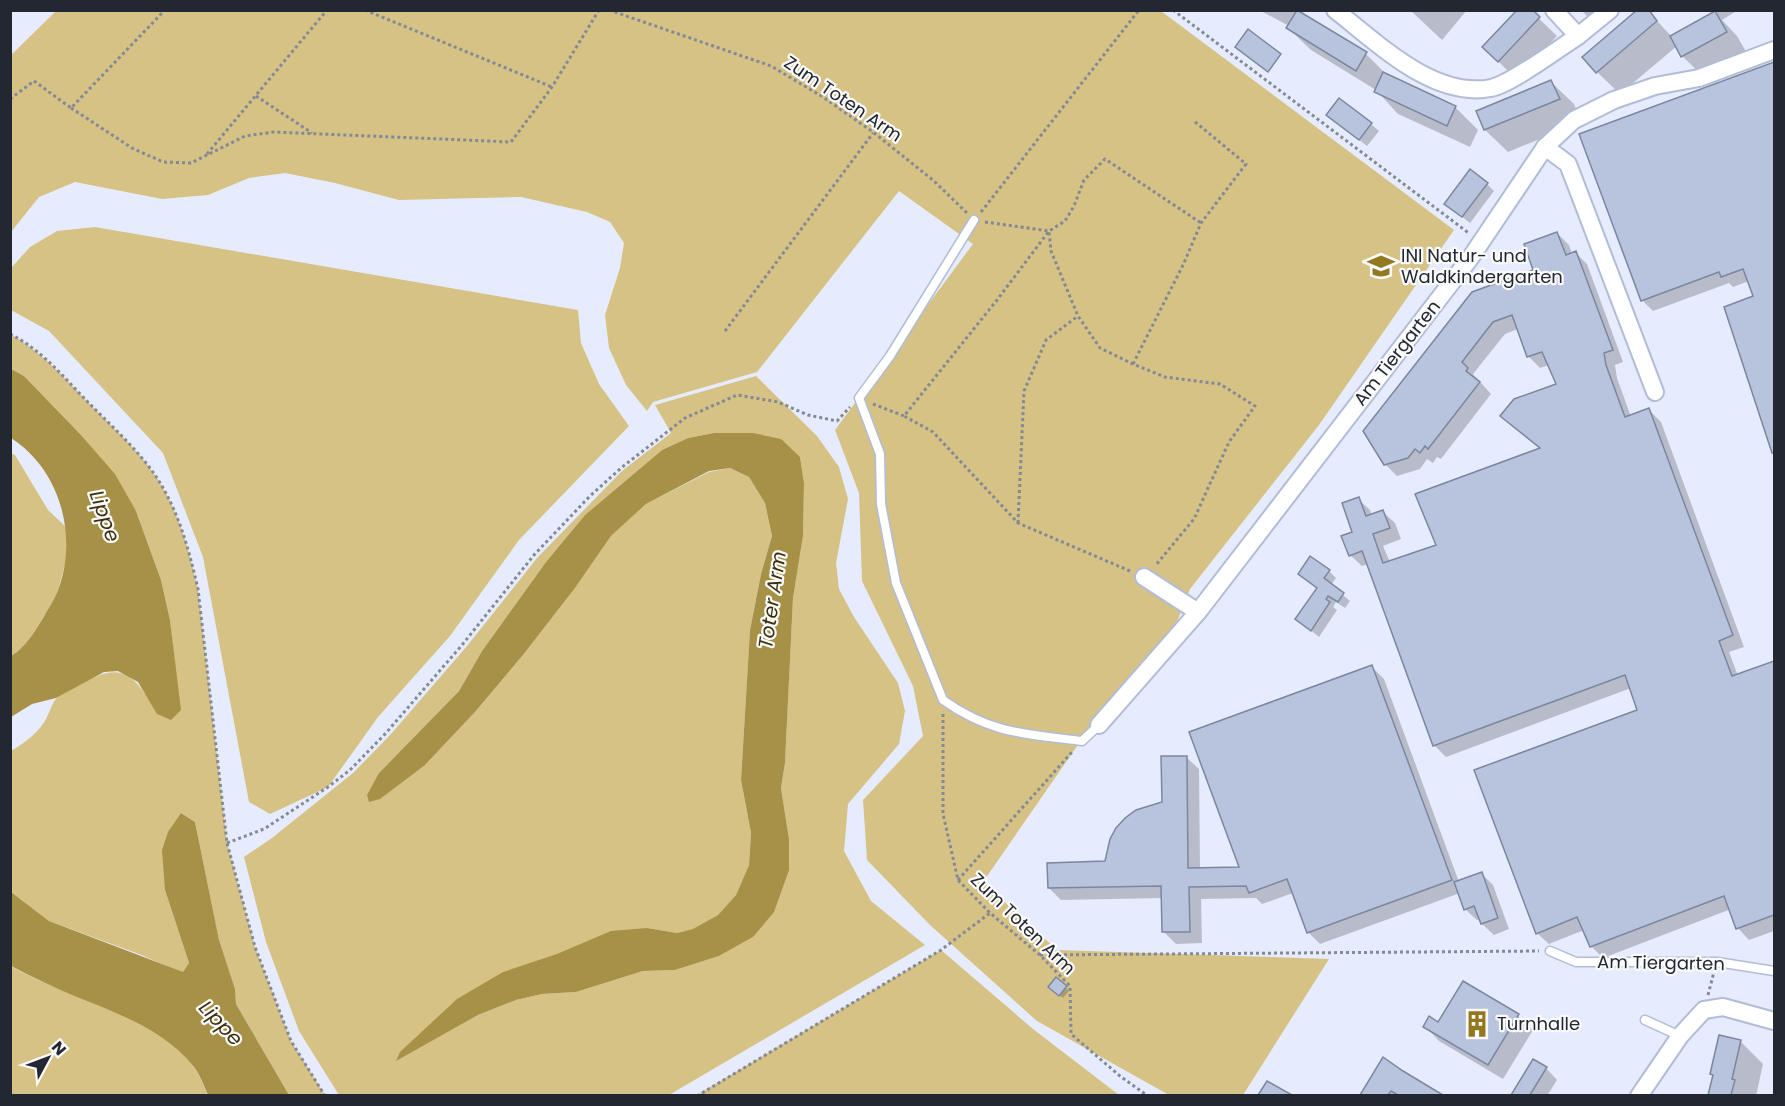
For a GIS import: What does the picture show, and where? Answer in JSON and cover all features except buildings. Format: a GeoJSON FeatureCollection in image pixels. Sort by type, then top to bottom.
{"type":"FeatureCollection","features":[{"type":"Feature","properties":{"kind":"street"},"geometry":{"type":"LineString","coordinates":[[1335,10],[1421,75],[1463,89],[1492,88],[1513,78],[1578,36],[1610,10]]}},
{"type":"Feature","properties":{"kind":"street"},"geometry":{"type":"LineString","coordinates":[[1554,10],[1578,36]]}},
{"type":"Feature","properties":{"kind":"street","name":"Am Tiergarten"},"geometry":{"type":"LineString","coordinates":[[1100,725],[1198,612],[1481,242],[1545,147],[1574,120],[1614,100],[1655,86],[1699,78],[1774,50]]}},
{"type":"Feature","properties":{"kind":"street"},"geometry":{"type":"LineString","coordinates":[[1545,147],[1568,164],[1655,392]]}},
{"type":"Feature","properties":{"kind":"street"},"geometry":{"type":"LineString","coordinates":[[1144,577],[1198,612]]}},
{"type":"Feature","properties":{"kind":"street"},"geometry":{"type":"LineString","coordinates":[[1639,1095],[1680,1036],[1704,1010],[1723,1007],[1774,1021]]}},
{"type":"Feature","properties":{"kind":"lane"},"geometry":{"type":"LineString","coordinates":[[974,220],[890,356],[859,398],[880,454],[881,504],[896,583],[943,700],[974,720],[1004,730],[1082,741],[1100,725]]}},
{"type":"Feature","properties":{"kind":"lane","name":"Am Tiergarten"},"geometry":{"type":"LineString","coordinates":[[1550,951],[1576,962],[1717,962],[1774,971]]}},
{"type":"Feature","properties":{"kind":"lane"},"geometry":{"type":"LineString","coordinates":[[1645,1020],[1680,1036]]}},
{"type":"Feature","properties":{"kind":"path"},"geometry":{"type":"LineString","coordinates":[[71,108],[165,10]]}},
{"type":"Feature","properties":{"kind":"path"},"geometry":{"type":"LineString","coordinates":[[206,156],[327,10]]}},
{"type":"Feature","properties":{"kind":"path"},"geometry":{"type":"LineString","coordinates":[[365,10],[552,87]]}},
{"type":"Feature","properties":{"kind":"path"},"geometry":{"type":"LineString","coordinates":[[10,99],[33,81],[132,148],[163,162],[192,163],[245,136],[274,132],[512,142],[552,87],[599,10]]}},
{"type":"Feature","properties":{"kind":"path","name":"Zum Toten Arm"},"geometry":{"type":"LineString","coordinates":[[609,10],[771,66],[873,132],[933,181],[974,220]]}},
{"type":"Feature","properties":{"kind":"path"},"geometry":{"type":"LineString","coordinates":[[1049,231],[974,220],[1139,10]]}},
{"type":"Feature","properties":{"kind":"path"},"geometry":{"type":"LineString","coordinates":[[1173,10],[1481,242]]}},
{"type":"Feature","properties":{"kind":"path"},"geometry":{"type":"LineString","coordinates":[[256,96],[312,133]]}},
{"type":"Feature","properties":{"kind":"path"},"geometry":{"type":"LineString","coordinates":[[1133,364],[1184,263],[1201,223],[1246,164],[1194,121]]}},
{"type":"Feature","properties":{"kind":"path"},"geometry":{"type":"LineString","coordinates":[[725,331],[873,132]]}},
{"type":"Feature","properties":{"kind":"path"},"geometry":{"type":"LineString","coordinates":[[904,416],[1049,231],[1065,221],[1074,206],[1084,180],[1105,159],[1201,223]]}},
{"type":"Feature","properties":{"kind":"path"},"geometry":{"type":"LineString","coordinates":[[227,843],[264,829],[350,770],[386,733],[462,645],[534,555],[589,497],[621,468],[685,418],[736,395],[778,402],[808,414],[837,421],[859,398],[904,416],[933,432],[1018,523],[1144,577],[1194,519],[1228,442],[1255,406],[1220,384],[1165,377],[1100,348],[1078,316],[1051,251],[1049,231]]}},
{"type":"Feature","properties":{"kind":"path"},"geometry":{"type":"LineString","coordinates":[[1018,523],[1024,391],[1046,340],[1078,316]]}},
{"type":"Feature","properties":{"kind":"path"},"geometry":{"type":"LineString","coordinates":[[10,334],[41,354],[134,449],[157,478],[178,518],[190,552],[198,589],[227,843],[255,947],[291,1041],[325,1095]]}},
{"type":"Feature","properties":{"kind":"path","name":"Zum Toten Arm"},"geometry":{"type":"LineString","coordinates":[[943,700],[944,813],[958,880],[990,912],[1040,955],[1070,986],[1071,1034],[1120,1076],[1148,1095]]}},
{"type":"Feature","properties":{"kind":"path"},"geometry":{"type":"LineString","coordinates":[[958,880],[1082,741]]}},
{"type":"Feature","properties":{"kind":"path"},"geometry":{"type":"LineString","coordinates":[[697,1095],[941,950],[990,912]]}},
{"type":"Feature","properties":{"kind":"path"},"geometry":{"type":"LineString","coordinates":[[1040,955],[1550,951]]}},
{"type":"Feature","properties":{"kind":"path"},"geometry":{"type":"LineString","coordinates":[[1704,1010],[1717,962]]}},
{"type":"Feature","properties":{"kind":"shaded area"},"geometry":{"type":"Polygon","coordinates":[[[56,11],[1161,11],[1454,230],[1319,425],[1190,589],[1176,624],[1093,723],[983,882],[1057,950],[1329,959],[1243,1095],[1169,1095],[1037,1021],[930,925],[867,860],[863,800],[923,736],[913,686],[862,581],[859,493],[835,430],[973,244],[899,191],[757,372],[653,402],[647,411],[626,385],[609,348],[605,315],[620,268],[624,243],[610,222],[587,212],[521,197],[399,200],[285,173],[249,178],[208,195],[162,199],[75,182],[39,197],[11,232],[11,55],[56,11]]]}},
{"type":"Feature","properties":{"kind":"shaded area"},"geometry":{"type":"Polygon","coordinates":[[[95,227],[578,310],[581,343],[599,384],[629,426],[519,540],[450,636],[378,717],[328,787],[270,814],[249,802],[203,557],[163,453],[49,331],[11,310],[11,268],[30,247],[57,231],[95,227]]]}},
{"type":"Feature","properties":{"kind":"shaded area"},"geometry":{"type":"Polygon","coordinates":[[[10,334],[49,362],[131,446],[157,478],[177,518],[198,589],[227,843],[255,947],[291,1041],[325,1095],[289,1095],[236,1004],[235,989],[219,941],[195,822],[181,813],[165,890],[189,963],[183,973],[49,921],[11,892],[11,751],[38,730],[55,700],[70,690],[98,676],[115,672],[130,677],[145,694],[175,664],[170,620],[161,580],[136,511],[80,434],[24,376],[11,369],[10,334]]]}},
{"type":"Feature","properties":{"kind":"shaded area"},"geometry":{"type":"Polygon","coordinates":[[[756,376],[817,436],[839,467],[848,499],[836,563],[839,589],[854,617],[898,683],[905,711],[899,744],[848,804],[844,851],[871,901],[925,945],[669,1095],[339,1095],[299,1031],[266,942],[244,857],[272,838],[353,773],[391,734],[467,646],[537,558],[622,471],[671,433],[655,405],[756,376]],[[714,433],[688,438],[662,450],[585,515],[546,562],[482,651],[459,691],[379,773],[425,765],[475,712],[523,655],[575,588],[611,536],[646,504],[709,472],[730,468],[749,477],[765,503],[772,536],[761,574],[750,630],[741,780],[751,833],[749,865],[736,895],[718,915],[694,929],[677,933],[647,928],[503,972],[397,1060],[478,1015],[516,1000],[542,994],[576,992],[643,971],[675,970],[719,956],[753,937],[789,839],[781,788],[785,763],[793,598],[803,536],[804,483],[800,457],[714,433]]]}},
{"type":"Feature","properties":{"kind":"shaded area"},"geometry":{"type":"Polygon","coordinates":[[[10,453],[15,455],[48,510],[67,528],[66,560],[57,594],[27,644],[11,656],[10,453]]]}},
{"type":"Feature","properties":{"kind":"shaded area"},"geometry":{"type":"Polygon","coordinates":[[[941,950],[1033,1029],[1119,1095],[697,1095],[941,950]]]}},
{"type":"Feature","properties":{"kind":"shaded area"},"geometry":{"type":"Polygon","coordinates":[[[10,966],[48,985],[134,1020],[151,1030],[183,1054],[197,1072],[207,1093],[204,1096],[11,1095],[10,966]]]}},
{"type":"Feature","properties":{"kind":"water","name":"Lippe"},"geometry":{"type":"Polygon","coordinates":[[[11,369],[24,376],[80,434],[115,474],[136,511],[161,580],[170,620],[181,710],[171,720],[157,714],[138,682],[118,671],[104,672],[56,698],[32,704],[11,717],[11,656],[29,639],[57,593],[66,550],[61,507],[53,487],[42,468],[11,438],[11,369]]]}},
{"type":"Feature","properties":{"kind":"water","name":"Toter Arm"},"geometry":{"type":"Polygon","coordinates":[[[714,433],[753,433],[781,439],[800,457],[804,483],[803,536],[793,598],[785,763],[781,788],[789,839],[789,870],[774,912],[753,937],[719,956],[675,970],[643,971],[576,992],[542,994],[516,1000],[478,1015],[396,1061],[400,1052],[457,999],[503,972],[557,954],[611,931],[647,928],[677,933],[693,929],[718,915],[736,895],[749,865],[751,833],[741,780],[750,630],[761,574],[772,536],[765,503],[749,477],[730,468],[709,471],[646,504],[611,536],[575,588],[523,655],[475,712],[425,765],[380,799],[369,802],[367,795],[379,773],[459,691],[482,651],[546,562],[585,515],[662,450],[688,438],[714,433]]]}},
{"type":"Feature","properties":{"kind":"water","name":"Lippe"},"geometry":{"type":"Polygon","coordinates":[[[181,813],[195,822],[219,940],[235,989],[236,1004],[289,1095],[208,1095],[194,1067],[182,1054],[155,1033],[125,1017],[60,990],[11,966],[11,892],[49,921],[183,972],[189,963],[165,890],[162,850],[168,832],[181,813]]]}},
{"type":"Feature","properties":{"kind":"place","name":"INI Natur- und Waldkindergarten"},"geometry":{"type":"Point","coordinates":[1381,266]}},
{"type":"Feature","properties":{"kind":"place","name":"Turnhalle"},"geometry":{"type":"Point","coordinates":[1477,1024]}}]}
